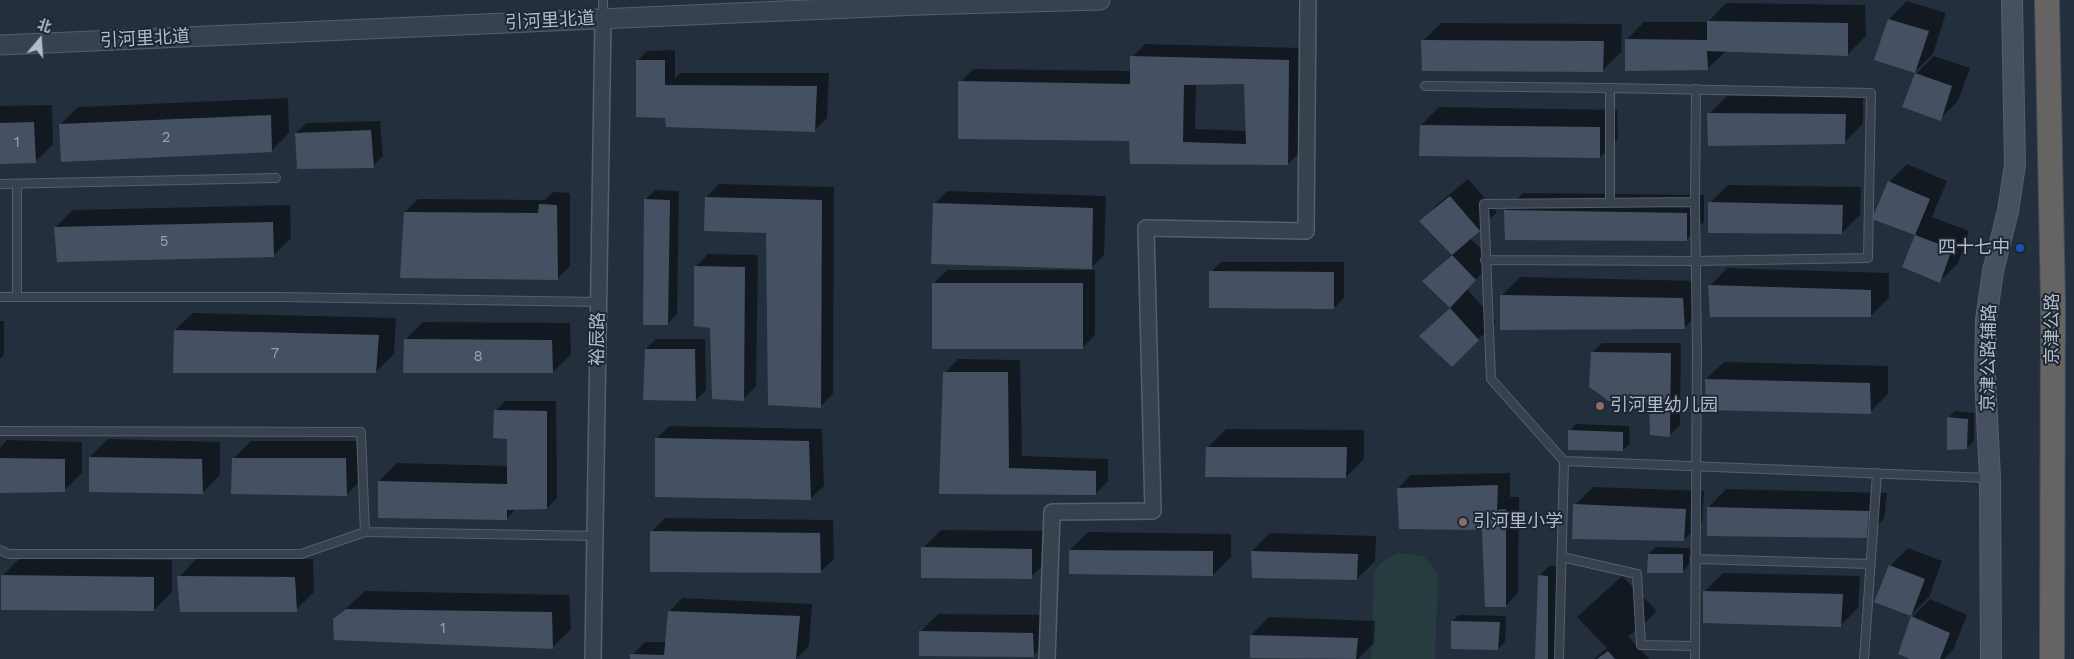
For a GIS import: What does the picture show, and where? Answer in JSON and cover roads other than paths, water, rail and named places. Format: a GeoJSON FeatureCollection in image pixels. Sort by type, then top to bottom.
{"type":"FeatureCollection","features":[{"type":"Feature","properties":{"kind":"highway","name":"京津公路"},"geometry":{"type":"LineString","coordinates":[[2047,0],[2053,304],[2052,659]]}},
{"type":"Feature","properties":{"kind":"main road","name":"京津公路辅路"},"geometry":{"type":"LineString","coordinates":[[1991,659],[1990,478],[1985,376],[1986,320],[1993,271],[2008,211],[2015,165],[2012,0]]}},
{"type":"Feature","properties":{"kind":"street","name":"引河里北道"},"geometry":{"type":"LineString","coordinates":[[0,45],[604,19],[920,2],[1100,0]]}},
{"type":"Feature","properties":{"kind":"street"},"geometry":{"type":"LineString","coordinates":[[1047,659],[1052,512],[1153,511],[1146,228],[1306,231],[1308,0]]}},
{"type":"Feature","properties":{"kind":"street","name":"裕辰路"},"geometry":{"type":"LineString","coordinates":[[593,659],[604,19]]}},
{"type":"Feature","properties":{"kind":"lane"},"geometry":{"type":"LineString","coordinates":[[602,0],[604,19]]}},
{"type":"Feature","properties":{"kind":"lane"},"geometry":{"type":"LineString","coordinates":[[1425,86],[1871,93],[1868,258],[1695,261],[1485,260]]}},
{"type":"Feature","properties":{"kind":"lane"},"geometry":{"type":"LineString","coordinates":[[1610,88],[1610,203]]}},
{"type":"Feature","properties":{"kind":"lane"},"geometry":{"type":"LineString","coordinates":[[1695,659],[1696,90]]}},
{"type":"Feature","properties":{"kind":"lane"},"geometry":{"type":"LineString","coordinates":[[0,184],[276,178]]}},
{"type":"Feature","properties":{"kind":"lane"},"geometry":{"type":"LineString","coordinates":[[16,184],[17,297]]}},
{"type":"Feature","properties":{"kind":"lane"},"geometry":{"type":"LineString","coordinates":[[1559,659],[1564,461],[1492,379],[1485,260],[1484,204],[1695,202]]}},
{"type":"Feature","properties":{"kind":"lane"},"geometry":{"type":"LineString","coordinates":[[0,297],[271,297],[598,302]]}},
{"type":"Feature","properties":{"kind":"lane"},"geometry":{"type":"LineString","coordinates":[[0,431],[361,432],[365,532]]}},
{"type":"Feature","properties":{"kind":"lane"},"geometry":{"type":"LineString","coordinates":[[1564,461],[1990,478]]}},
{"type":"Feature","properties":{"kind":"lane"},"geometry":{"type":"LineString","coordinates":[[1864,659],[1877,473]]}},
{"type":"Feature","properties":{"kind":"lane"},"geometry":{"type":"LineString","coordinates":[[0,550],[9,554],[301,554],[365,532],[595,536]]}},
{"type":"Feature","properties":{"kind":"lane"},"geometry":{"type":"LineString","coordinates":[[1562,557],[1637,574],[1641,645],[1695,646]]}},
{"type":"Feature","properties":{"kind":"lane"},"geometry":{"type":"LineString","coordinates":[[1695,559],[1871,564]]}},
{"type":"Feature","properties":{"kind":"place","name":"四十七中"},"geometry":{"type":"Point","coordinates":[2020,248]}},
{"type":"Feature","properties":{"kind":"place","name":"引河里幼儿园"},"geometry":{"type":"Point","coordinates":[1600,406]}},
{"type":"Feature","properties":{"kind":"place","name":"引河里小学"},"geometry":{"type":"Point","coordinates":[1463,522]}}]}
